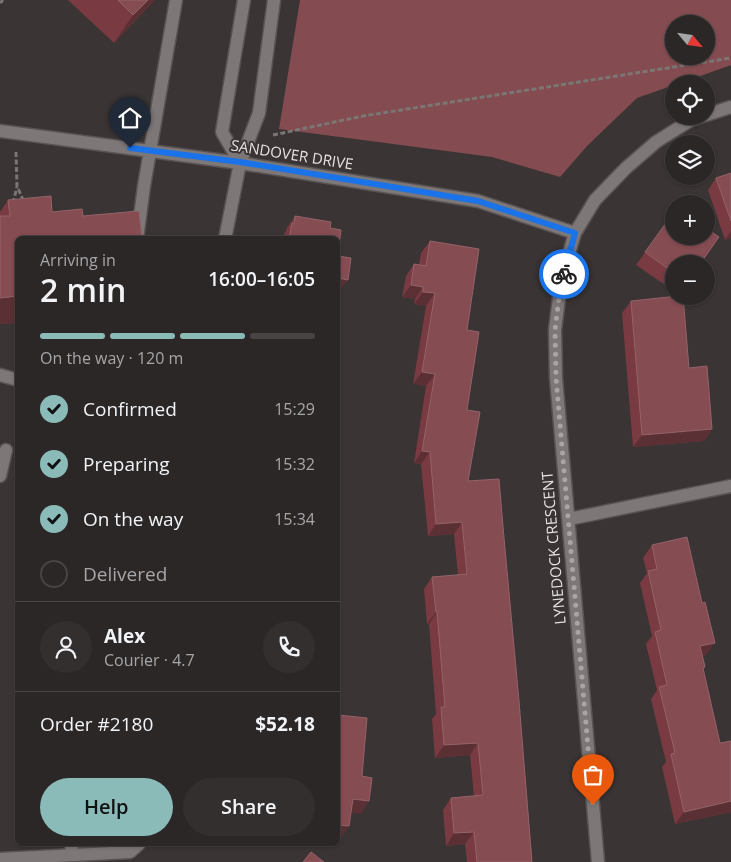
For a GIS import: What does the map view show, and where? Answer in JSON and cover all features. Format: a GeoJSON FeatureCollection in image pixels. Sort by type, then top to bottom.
{"type":"FeatureCollection","features":[{"type":"Feature","properties":{"kind":"street"},"geometry":{"type":"LineString","coordinates":[[137,236],[144,186],[176,0]]}},
{"type":"Feature","properties":{"kind":"street"},"geometry":{"type":"LineString","coordinates":[[240,162],[222,132],[244,0]]}},
{"type":"Feature","properties":{"kind":"street"},"geometry":{"type":"LineString","coordinates":[[226,236],[240,162],[259,113],[274,0]]}},
{"type":"Feature","properties":{"kind":"street","name":"LYNEDOCK CRESCENT"},"geometry":{"type":"LineString","coordinates":[[715,113],[731,107]]}},
{"type":"Feature","properties":{"kind":"street","name":"LYNEDOCK CRESCENT"},"geometry":{"type":"LineString","coordinates":[[598,862],[556,378],[555,330],[560,290],[575,233],[596,200],[626,168],[656,142],[683,125]]}},
{"type":"Feature","properties":{"kind":"street","name":"SANDOVER DRIVE"},"geometry":{"type":"LineString","coordinates":[[0,131],[240,162],[478,201],[575,233]]}},
{"type":"Feature","properties":{"kind":"street"},"geometry":{"type":"LineString","coordinates":[[0,375],[15,379]]}},
{"type":"Feature","properties":{"kind":"street"},"geometry":{"type":"LineString","coordinates":[[0,476],[6,450]]}},
{"type":"Feature","properties":{"kind":"street"},"geometry":{"type":"LineString","coordinates":[[569,519],[731,486]]}},
{"type":"Feature","properties":{"kind":"street"},"geometry":{"type":"LineString","coordinates":[[2,860],[72,849],[130,852],[137,846]]}},
{"type":"Feature","properties":{"kind":"path"},"geometry":{"type":"LineString","coordinates":[[0,3],[3,0]]}},
{"type":"Feature","properties":{"kind":"path"},"geometry":{"type":"LineString","coordinates":[[269,136],[363,116],[731,58]]}},
{"type":"Feature","properties":{"kind":"path"},"geometry":{"type":"LineString","coordinates":[[15,133],[17,186],[12,203],[15,211]]}},
{"type":"Feature","properties":{"kind":"path"},"geometry":{"type":"LineString","coordinates":[[17,186],[24,202]]}},
{"type":"Feature","properties":{"kind":"shaded area"},"geometry":{"type":"Polygon","coordinates":[[[300,0],[731,0],[731,65],[703,75],[665,75],[665,88],[637,98],[587,146],[560,177],[492,157],[279,129],[300,0]]]}},
{"type":"Feature","properties":{"kind":"building"},"geometry":{"type":"Polygon","coordinates":[[[118,0],[148,0],[133,15],[118,0]]]}},
{"type":"Feature","properties":{"kind":"building"},"geometry":{"type":"Polygon","coordinates":[[[731,173],[731,221],[716,178],[731,173]]]}},
{"type":"Feature","properties":{"kind":"building"},"geometry":{"type":"Polygon","coordinates":[[[51,196],[52,212],[82,209],[83,216],[139,211],[142,236],[15,236],[15,296],[0,298],[0,216],[10,216],[8,200],[51,196]]]}},
{"type":"Feature","properties":{"kind":"building"},"geometry":{"type":"Polygon","coordinates":[[[295,216],[331,222],[330,228],[341,230],[340,238],[340,236],[290,236],[292,223],[294,224],[295,216]]]}},
{"type":"Feature","properties":{"kind":"building"},"geometry":{"type":"Polygon","coordinates":[[[665,224],[665,245],[713,245],[706,255],[665,255],[665,266],[645,252],[665,224]]]}},
{"type":"Feature","properties":{"kind":"building"},"geometry":{"type":"Polygon","coordinates":[[[715,234],[719,237],[715,243],[715,234]]]}},
{"type":"Feature","properties":{"kind":"building"},"geometry":{"type":"Polygon","coordinates":[[[430,241],[479,249],[467,330],[479,332],[467,410],[480,412],[468,481],[499,479],[532,862],[477,862],[474,832],[454,833],[451,798],[483,795],[478,743],[444,745],[441,707],[445,707],[432,577],[467,574],[462,522],[436,524],[430,452],[422,451],[435,374],[422,372],[435,293],[423,292],[423,287],[411,285],[414,264],[426,266],[430,241]]]}},
{"type":"Feature","properties":{"kind":"building"},"geometry":{"type":"Polygon","coordinates":[[[340,256],[351,258],[348,280],[340,278],[340,256]]]}},
{"type":"Feature","properties":{"kind":"building"},"geometry":{"type":"Polygon","coordinates":[[[665,297],[665,305],[684,305],[689,368],[707,366],[712,429],[642,435],[631,301],[665,297]]]}},
{"type":"Feature","properties":{"kind":"building"},"geometry":{"type":"Polygon","coordinates":[[[687,537],[702,603],[705,602],[715,643],[700,646],[705,667],[703,668],[720,743],[731,741],[731,801],[684,812],[671,754],[675,753],[659,687],[667,685],[655,632],[661,630],[648,571],[657,569],[652,545],[687,537]]]}},
{"type":"Feature","properties":{"kind":"building"},"geometry":{"type":"Polygon","coordinates":[[[340,715],[367,718],[362,776],[372,778],[369,801],[353,799],[349,826],[340,825],[340,715]]]}},
{"type":"Feature","properties":{"kind":"building"},"geometry":{"type":"Polygon","coordinates":[[[311,852],[324,862],[303,862],[311,852]]]}},
{"type":"Feature","properties":{"kind":"way so far"},"geometry":{"type":"LineString","coordinates":[[564,274],[555,330],[556,378],[593,805]]}},
{"type":"Feature","properties":{"kind":"route"},"geometry":{"type":"LineString","coordinates":[[130,148],[240,162],[478,201],[575,233],[564,274]]}}]}
